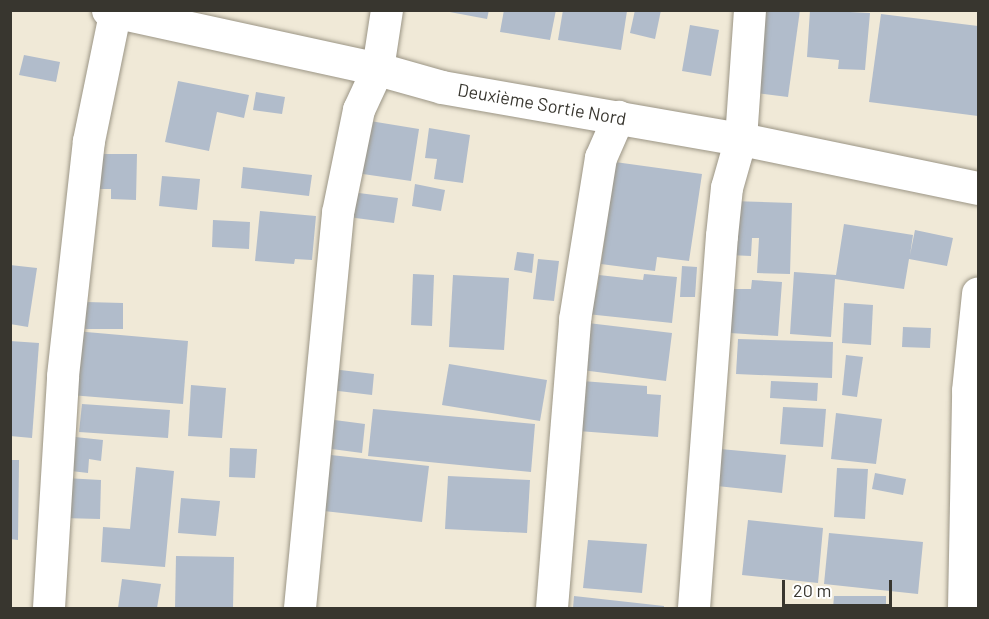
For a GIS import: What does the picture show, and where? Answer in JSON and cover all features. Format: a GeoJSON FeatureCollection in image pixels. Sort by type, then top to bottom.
{"type":"FeatureCollection","features":[{"type":"Feature","properties":{"kind":"main road","name":"Deuxième Sortie Nord"},"geometry":{"type":"LineString","coordinates":[[114,11],[378,69],[442,87],[741,139],[978,188]]}},
{"type":"Feature","properties":{"kind":"street"},"geometry":{"type":"LineString","coordinates":[[300,609],[338,213],[359,110],[378,69],[387,10]]}},
{"type":"Feature","properties":{"kind":"street"},"geometry":{"type":"LineString","coordinates":[[694,609],[727,188],[741,139],[750,10]]}},
{"type":"Feature","properties":{"kind":"street"},"geometry":{"type":"LineString","coordinates":[[49,609],[63,376],[87,152],[114,11]]}},
{"type":"Feature","properties":{"kind":"street"},"geometry":{"type":"LineString","coordinates":[[552,609],[575,320],[601,158],[619,117]]}},
{"type":"Feature","properties":{"kind":"street"},"geometry":{"type":"LineString","coordinates":[[964,609],[968,391],[978,294]]}},
{"type":"Feature","properties":{"kind":"building"},"geometry":{"type":"Polygon","coordinates":[[[439,10],[489,10],[487,19],[439,10]]]}},
{"type":"Feature","properties":{"kind":"building"},"geometry":{"type":"Polygon","coordinates":[[[504,10],[556,10],[550,40],[500,32],[504,10]]]}},
{"type":"Feature","properties":{"kind":"building"},"geometry":{"type":"Polygon","coordinates":[[[563,10],[627,11],[621,50],[558,40],[563,10]]]}},
{"type":"Feature","properties":{"kind":"building"},"geometry":{"type":"Polygon","coordinates":[[[635,10],[661,10],[655,39],[630,33],[635,10]]]}},
{"type":"Feature","properties":{"kind":"building"},"geometry":{"type":"Polygon","coordinates":[[[759,10],[800,10],[788,97],[748,92],[759,10]]]}},
{"type":"Feature","properties":{"kind":"building"},"geometry":{"type":"Polygon","coordinates":[[[810,10],[870,13],[865,70],[838,69],[839,60],[807,57],[810,10]]]}},
{"type":"Feature","properties":{"kind":"building"},"geometry":{"type":"Polygon","coordinates":[[[881,14],[978,26],[978,116],[869,102],[881,14]]]}},
{"type":"Feature","properties":{"kind":"building"},"geometry":{"type":"Polygon","coordinates":[[[690,25],[719,30],[711,76],[682,71],[690,25]]]}},
{"type":"Feature","properties":{"kind":"building"},"geometry":{"type":"Polygon","coordinates":[[[24,55],[60,62],[56,82],[19,75],[24,55]]]}},
{"type":"Feature","properties":{"kind":"building"},"geometry":{"type":"Polygon","coordinates":[[[178,81],[249,95],[244,118],[217,112],[209,151],[165,142],[178,81]]]}},
{"type":"Feature","properties":{"kind":"building"},"geometry":{"type":"Polygon","coordinates":[[[256,92],[285,97],[282,114],[253,110],[256,92]]]}},
{"type":"Feature","properties":{"kind":"building"},"geometry":{"type":"Polygon","coordinates":[[[364,120],[419,129],[411,181],[356,173],[364,120]]]}},
{"type":"Feature","properties":{"kind":"building"},"geometry":{"type":"Polygon","coordinates":[[[429,128],[470,135],[463,183],[434,179],[437,159],[425,158],[429,128]]]}},
{"type":"Feature","properties":{"kind":"building"},"geometry":{"type":"Polygon","coordinates":[[[98,154],[137,154],[136,200],[111,199],[111,189],[97,189],[98,154]]]}},
{"type":"Feature","properties":{"kind":"building"},"geometry":{"type":"Polygon","coordinates":[[[615,162],[702,174],[689,261],[657,257],[655,271],[601,264],[615,162]]]}},
{"type":"Feature","properties":{"kind":"building"},"geometry":{"type":"Polygon","coordinates":[[[243,167],[312,175],[309,196],[241,188],[243,167]]]}},
{"type":"Feature","properties":{"kind":"building"},"geometry":{"type":"Polygon","coordinates":[[[162,176],[200,179],[197,210],[159,206],[162,176]]]}},
{"type":"Feature","properties":{"kind":"building"},"geometry":{"type":"Polygon","coordinates":[[[415,184],[445,190],[441,211],[412,206],[415,184]]]}},
{"type":"Feature","properties":{"kind":"building"},"geometry":{"type":"Polygon","coordinates":[[[351,192],[398,198],[394,223],[348,217],[351,192]]]}},
{"type":"Feature","properties":{"kind":"building"},"geometry":{"type":"Polygon","coordinates":[[[731,201],[792,203],[790,274],[757,273],[759,238],[752,238],[751,256],[729,255],[731,201]]]}},
{"type":"Feature","properties":{"kind":"building"},"geometry":{"type":"Polygon","coordinates":[[[260,211],[316,216],[312,260],[295,259],[294,264],[255,261],[260,211]]]}},
{"type":"Feature","properties":{"kind":"building"},"geometry":{"type":"Polygon","coordinates":[[[213,220],[250,222],[249,249],[212,247],[213,220]]]}},
{"type":"Feature","properties":{"kind":"building"},"geometry":{"type":"Polygon","coordinates":[[[844,224],[913,235],[910,255],[915,230],[953,238],[947,266],[909,259],[904,289],[835,279],[831,337],[790,334],[794,272],[836,275],[844,224]]]}},
{"type":"Feature","properties":{"kind":"building"},"geometry":{"type":"Polygon","coordinates":[[[517,252],[534,254],[532,273],[514,270],[517,252]]]}},
{"type":"Feature","properties":{"kind":"building"},"geometry":{"type":"Polygon","coordinates":[[[538,259],[559,261],[554,301],[533,299],[538,259]]]}},
{"type":"Feature","properties":{"kind":"building"},"geometry":{"type":"Polygon","coordinates":[[[10,265],[37,268],[28,327],[10,324],[10,265]]]}},
{"type":"Feature","properties":{"kind":"building"},"geometry":{"type":"Polygon","coordinates":[[[682,266],[697,267],[695,297],[680,297],[682,266]]]}},
{"type":"Feature","properties":{"kind":"building"},"geometry":{"type":"Polygon","coordinates":[[[413,274],[434,275],[432,326],[411,325],[413,274]]]}},
{"type":"Feature","properties":{"kind":"building"},"geometry":{"type":"Polygon","coordinates":[[[644,274],[677,277],[672,323],[587,314],[590,289],[597,290],[599,275],[643,280],[644,274]]]}},
{"type":"Feature","properties":{"kind":"building"},"geometry":{"type":"Polygon","coordinates":[[[453,275],[509,278],[504,350],[449,347],[453,275]]]}},
{"type":"Feature","properties":{"kind":"building"},"geometry":{"type":"Polygon","coordinates":[[[752,280],[782,282],[778,336],[730,333],[733,289],[751,289],[752,280]]]}},
{"type":"Feature","properties":{"kind":"building"},"geometry":{"type":"Polygon","coordinates":[[[86,302],[123,303],[123,329],[85,329],[86,302]]]}},
{"type":"Feature","properties":{"kind":"building"},"geometry":{"type":"Polygon","coordinates":[[[844,303],[873,305],[871,345],[842,343],[844,303]]]}},
{"type":"Feature","properties":{"kind":"building"},"geometry":{"type":"Polygon","coordinates":[[[588,323],[672,333],[666,381],[582,370],[588,323]]]}},
{"type":"Feature","properties":{"kind":"building"},"geometry":{"type":"Polygon","coordinates":[[[903,327],[931,328],[930,348],[902,347],[903,327]]]}},
{"type":"Feature","properties":{"kind":"building"},"geometry":{"type":"Polygon","coordinates":[[[75,331],[188,341],[183,404],[70,395],[75,331]]]}},
{"type":"Feature","properties":{"kind":"building"},"geometry":{"type":"Polygon","coordinates":[[[738,339],[833,342],[832,378],[736,374],[738,339]]]}},
{"type":"Feature","properties":{"kind":"building"},"geometry":{"type":"Polygon","coordinates":[[[10,341],[39,343],[32,438],[10,436],[10,341]]]}},
{"type":"Feature","properties":{"kind":"building"},"geometry":{"type":"Polygon","coordinates":[[[846,355],[863,357],[857,397],[842,395],[846,355]]]}},
{"type":"Feature","properties":{"kind":"building"},"geometry":{"type":"Polygon","coordinates":[[[449,364],[547,380],[540,421],[442,405],[449,364]]]}},
{"type":"Feature","properties":{"kind":"building"},"geometry":{"type":"Polygon","coordinates":[[[332,369],[374,374],[372,395],[330,390],[332,369]]]}},
{"type":"Feature","properties":{"kind":"building"},"geometry":{"type":"Polygon","coordinates":[[[582,381],[647,386],[647,394],[661,395],[658,437],[578,431],[582,381]]]}},
{"type":"Feature","properties":{"kind":"building"},"geometry":{"type":"Polygon","coordinates":[[[771,381],[818,383],[817,401],[770,398],[771,381]]]}},
{"type":"Feature","properties":{"kind":"building"},"geometry":{"type":"Polygon","coordinates":[[[191,385],[226,388],[222,438],[188,436],[191,385]]]}},
{"type":"Feature","properties":{"kind":"building"},"geometry":{"type":"Polygon","coordinates":[[[82,404],[170,410],[168,438],[79,432],[82,404]]]}},
{"type":"Feature","properties":{"kind":"building"},"geometry":{"type":"Polygon","coordinates":[[[783,407],[826,409],[823,447],[780,444],[783,407]]]}},
{"type":"Feature","properties":{"kind":"building"},"geometry":{"type":"Polygon","coordinates":[[[373,409],[535,424],[531,472],[368,456],[373,409]]]}},
{"type":"Feature","properties":{"kind":"building"},"geometry":{"type":"Polygon","coordinates":[[[836,413],[882,419],[876,464],[831,459],[836,413]]]}},
{"type":"Feature","properties":{"kind":"building"},"geometry":{"type":"Polygon","coordinates":[[[327,419],[365,424],[362,453],[324,448],[327,419]]]}},
{"type":"Feature","properties":{"kind":"building"},"geometry":{"type":"Polygon","coordinates":[[[66,436],[103,440],[101,461],[89,459],[88,473],[63,470],[66,436]]]}},
{"type":"Feature","properties":{"kind":"building"},"geometry":{"type":"Polygon","coordinates":[[[230,448],[257,449],[255,478],[229,477],[230,448]]]}},
{"type":"Feature","properties":{"kind":"building"},"geometry":{"type":"Polygon","coordinates":[[[720,449],[786,455],[782,493],[717,486],[720,449]]]}},
{"type":"Feature","properties":{"kind":"building"},"geometry":{"type":"Polygon","coordinates":[[[322,454],[429,466],[422,522],[315,510],[322,454]]]}},
{"type":"Feature","properties":{"kind":"building"},"geometry":{"type":"Polygon","coordinates":[[[10,460],[19,460],[18,540],[10,539],[10,460]]]}},
{"type":"Feature","properties":{"kind":"building"},"geometry":{"type":"Polygon","coordinates":[[[136,467],[174,471],[165,567],[101,562],[103,527],[130,529],[136,467]]]}},
{"type":"Feature","properties":{"kind":"building"},"geometry":{"type":"Polygon","coordinates":[[[837,468],[868,469],[865,519],[834,517],[837,468]]]}},
{"type":"Feature","properties":{"kind":"building"},"geometry":{"type":"Polygon","coordinates":[[[875,473],[906,479],[903,495],[872,489],[875,473]]]}},
{"type":"Feature","properties":{"kind":"building"},"geometry":{"type":"Polygon","coordinates":[[[448,476],[530,480],[527,533],[445,529],[448,476]]]}},
{"type":"Feature","properties":{"kind":"building"},"geometry":{"type":"Polygon","coordinates":[[[65,478],[101,480],[100,519],[62,518],[65,478]]]}},
{"type":"Feature","properties":{"kind":"building"},"geometry":{"type":"Polygon","coordinates":[[[181,498],[220,501],[216,536],[178,533],[181,498]]]}},
{"type":"Feature","properties":{"kind":"building"},"geometry":{"type":"Polygon","coordinates":[[[748,520],[823,528],[818,583],[742,575],[748,520]]]}},
{"type":"Feature","properties":{"kind":"building"},"geometry":{"type":"Polygon","coordinates":[[[829,533],[923,542],[918,594],[824,584],[829,533]]]}},
{"type":"Feature","properties":{"kind":"building"},"geometry":{"type":"Polygon","coordinates":[[[588,540],[647,544],[642,593],[583,588],[588,540]]]}},
{"type":"Feature","properties":{"kind":"building"},"geometry":{"type":"Polygon","coordinates":[[[176,556],[234,557],[233,608],[175,608],[176,556]]]}},
{"type":"Feature","properties":{"kind":"building"},"geometry":{"type":"Polygon","coordinates":[[[122,579],[161,584],[157,608],[118,608],[122,579]]]}},
{"type":"Feature","properties":{"kind":"building"},"geometry":{"type":"Polygon","coordinates":[[[574,596],[664,606],[664,608],[573,608],[574,596]]]}},
{"type":"Feature","properties":{"kind":"building"},"geometry":{"type":"Polygon","coordinates":[[[834,596],[886,596],[886,608],[833,608],[834,596]]]}}]}
